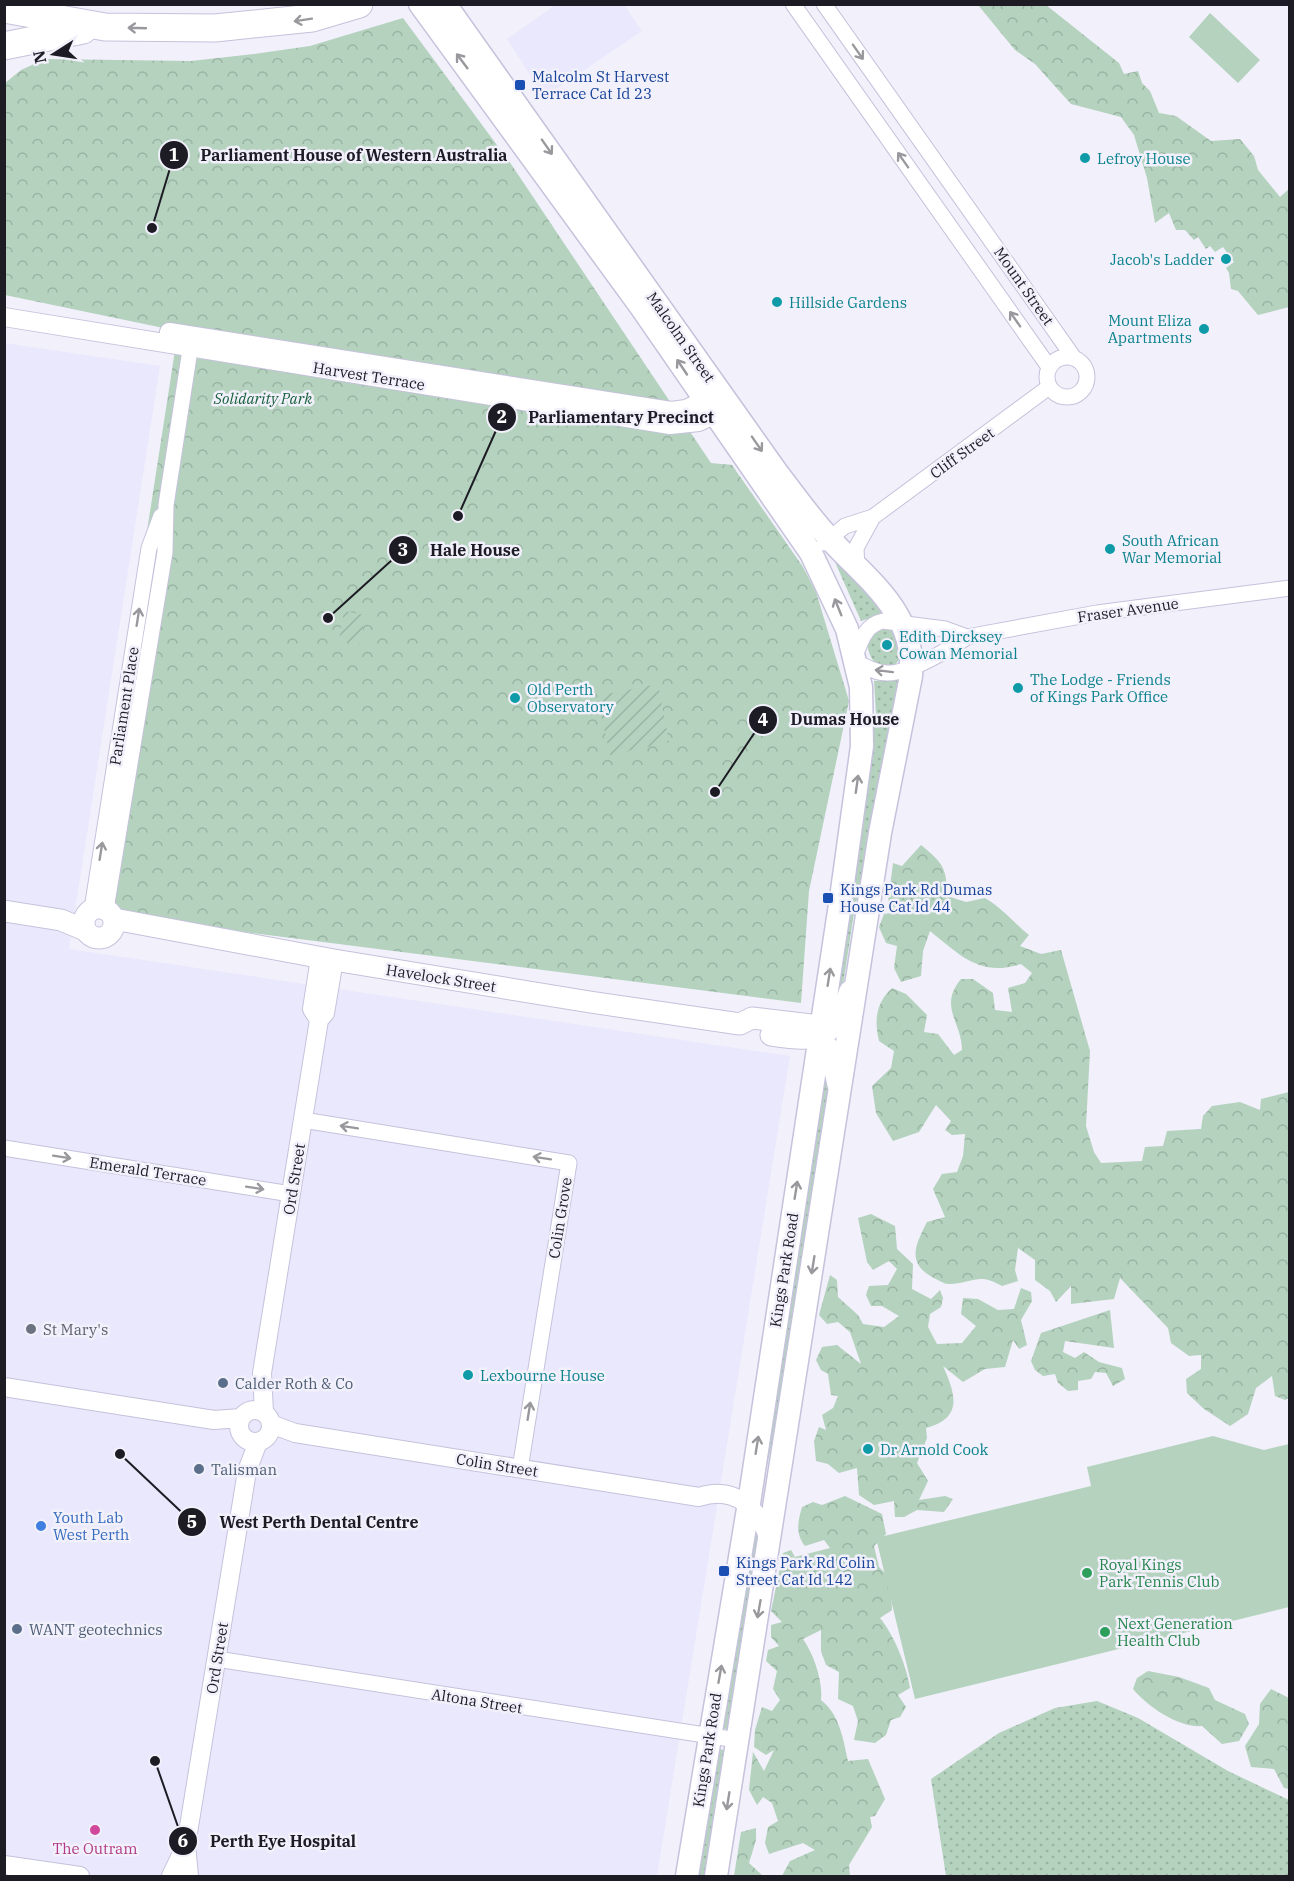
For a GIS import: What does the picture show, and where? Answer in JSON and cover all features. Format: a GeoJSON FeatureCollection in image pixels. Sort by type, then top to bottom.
{"type":"FeatureCollection","features":[{"type":"Feature","properties":{"kind":"highway"},"geometry":{"type":"LineString","coordinates":[[4,46],[46,36],[105,27],[215,28],[266,25],[312,18],[359,4]]}},
{"type":"Feature","properties":{"kind":"highway"},"geometry":{"type":"LineString","coordinates":[[4,9],[105,27]]}},
{"type":"Feature","properties":{"kind":"main road","name":"Malcolm Street"},"geometry":{"type":"LineString","coordinates":[[434,7],[533,157],[718,404],[829,538],[884,596],[902,621],[909,638],[911,667]]}},
{"type":"Feature","properties":{"kind":"main road","name":"Malcolm Street"},"geometry":{"type":"LineString","coordinates":[[718,404],[811,553],[833,596],[856,659]]}},
{"type":"Feature","properties":{"kind":"main road","name":"Kings Park Road"},"geometry":{"type":"LineString","coordinates":[[687,1876],[749,1503],[816,1061],[816,1028],[862,746],[863,711],[856,659]]}},
{"type":"Feature","properties":{"kind":"main road","name":"Kings Park Road"},"geometry":{"type":"LineString","coordinates":[[716,1876],[781,1476],[880,833],[911,667]]}},
{"type":"Feature","properties":{"kind":"main road"},"geometry":{"type":"LineString","coordinates":[[4,911],[61,920],[98,919]]}},
{"type":"Feature","properties":{"kind":"main road","name":"Havelock Street"},"geometry":{"type":"LineString","coordinates":[[98,919],[581,1001],[740,1023],[752,1018],[816,1028]]}},
{"type":"Feature","properties":{"kind":"main road"},"geometry":{"type":"LineString","coordinates":[[837,1103],[838,1084],[835,1063],[816,1028],[837,1024],[860,965]]}},
{"type":"Feature","properties":{"kind":"street","name":"Mount Street"},"geometry":{"type":"LineString","coordinates":[[793,4],[1049,367]]}},
{"type":"Feature","properties":{"kind":"street","name":"Mount Street"},"geometry":{"type":"LineString","coordinates":[[824,4],[1074,358]]}},
{"type":"Feature","properties":{"kind":"street"},"geometry":{"type":"LineString","coordinates":[[862,103],[884,88]]}},
{"type":"Feature","properties":{"kind":"street"},"geometry":{"type":"LineString","coordinates":[[952,229],[974,214]]}},
{"type":"Feature","properties":{"kind":"street","name":"Harvest Terrace"},"geometry":{"type":"LineString","coordinates":[[4,306],[670,425],[691,424],[718,404]]}},
{"type":"Feature","properties":{"kind":"street","name":"Harvest Terrace"},"geometry":{"type":"LineString","coordinates":[[4,317],[192,341]]}},
{"type":"Feature","properties":{"kind":"street","name":"Parliament Place"},"geometry":{"type":"LineString","coordinates":[[98,919],[149,549],[166,505],[192,341]]}},
{"type":"Feature","properties":{"kind":"street"},"geometry":{"type":"LineString","coordinates":[[1059,358],[1074,358],[1085,369],[1087,377],[1080,392],[1063,397],[1049,387],[1047,374],[1049,367],[1059,358]]}},
{"type":"Feature","properties":{"kind":"street","name":"Cliff Street"},"geometry":{"type":"LineString","coordinates":[[811,553],[845,526],[873,517],[1049,387]]}},
{"type":"Feature","properties":{"kind":"street","name":"Cliff Street"},"geometry":{"type":"LineString","coordinates":[[857,568],[856,548],[873,517]]}},
{"type":"Feature","properties":{"kind":"street","name":"Fraser Avenue"},"geometry":{"type":"LineString","coordinates":[[968,637],[945,629],[902,621],[883,621],[869,627],[856,659],[886,673],[911,667],[968,637],[1097,613],[1290,588]]}},
{"type":"Feature","properties":{"kind":"street","name":"Ord Street"},"geometry":{"type":"LineString","coordinates":[[187,1876],[186,1845],[248,1472],[253,1427],[319,1020],[325,1013],[327,959]]}},
{"type":"Feature","properties":{"kind":"street","name":"Colin Grove"},"geometry":{"type":"LineString","coordinates":[[303,1120],[569,1163],[520,1469]]}},
{"type":"Feature","properties":{"kind":"street","name":"Emerald Terrace"},"geometry":{"type":"LineString","coordinates":[[4,1148],[291,1194]]}},
{"type":"Feature","properties":{"kind":"street","name":"Colin Street"},"geometry":{"type":"LineString","coordinates":[[4,1387],[699,1497],[707,1504],[734,1508],[749,1503]]}},
{"type":"Feature","properties":{"kind":"street"},"geometry":{"type":"LineString","coordinates":[[770,1545],[762,1523],[749,1503],[762,1497],[781,1476]]}},
{"type":"Feature","properties":{"kind":"street","name":"Altona Street"},"geometry":{"type":"LineString","coordinates":[[217,1659],[737,1740]]}},
{"type":"Feature","properties":{"kind":"street","name":"Ord Street"},"geometry":{"type":"LineString","coordinates":[[173,1876],[186,1845]]}},
{"type":"Feature","properties":{"kind":"street"},"geometry":{"type":"LineString","coordinates":[[4,1864],[80,1876]]}},
{"type":"Feature","properties":{"kind":"street"},"geometry":{"type":"LineString","coordinates":[[173,1876],[187,1876]]}},
{"type":"Feature","properties":{"kind":"shaded area"},"geometry":{"type":"Polygon","coordinates":[[[557,4],[624,5],[642,31],[544,97],[507,39],[557,4]]]}},
{"type":"Feature","properties":{"kind":"shaded area"},"geometry":{"type":"Polygon","coordinates":[[[4,343],[160,366],[69,949],[790,1056],[657,1876],[5,1876],[4,343]]]}},
{"type":"Feature","properties":{"kind":"green space"},"geometry":{"type":"Polygon","coordinates":[[[978,5],[1046,5],[1119,63],[1124,74],[1138,71],[1159,113],[1176,116],[1211,141],[1240,139],[1254,156],[1258,170],[1280,197],[1289,189],[1289,307],[1258,315],[1238,291],[1231,289],[1226,268],[1234,262],[1223,247],[1215,252],[1210,246],[1206,249],[1198,237],[1194,240],[1185,230],[1176,230],[1169,213],[1155,223],[1147,178],[1134,135],[1121,117],[1071,104],[1035,64],[1015,50],[978,5]]]}},
{"type":"Feature","properties":{"kind":"green space"},"geometry":{"type":"Polygon","coordinates":[[[1210,13],[1260,60],[1238,83],[1189,37],[1210,13]]]}},
{"type":"Feature","properties":{"kind":"green space","name":"Solidarity Park"},"geometry":{"type":"Polygon","coordinates":[[[403,18],[511,164],[711,463],[732,465],[803,567],[816,592],[849,701],[809,891],[801,1003],[88,912],[178,331],[5,295],[5,83],[21,70],[45,59],[191,61],[254,54],[310,46],[403,18]]]}},
{"type":"Feature","properties":{"kind":"green space"},"geometry":{"type":"Polygon","coordinates":[[[835,562],[876,599],[887,613],[861,621],[835,562]]]}},
{"type":"Feature","properties":{"kind":"green space"},"geometry":{"type":"Polygon","coordinates":[[[344,611],[365,615],[360,645],[339,641],[344,611]]]}},
{"type":"Feature","properties":{"kind":"green space"},"geometry":{"type":"Polygon","coordinates":[[[880,626],[893,628],[903,655],[894,666],[878,665],[869,653],[867,641],[880,626]]]}},
{"type":"Feature","properties":{"kind":"green space"},"geometry":{"type":"Polygon","coordinates":[[[900,678],[902,683],[854,913],[839,1011],[830,1017],[876,714],[874,681],[900,678]]]}},
{"type":"Feature","properties":{"kind":"green space"},"geometry":{"type":"Polygon","coordinates":[[[658,684],[669,742],[610,755],[597,696],[658,684]]]}},
{"type":"Feature","properties":{"kind":"green space"},"geometry":{"type":"Polygon","coordinates":[[[921,845],[939,862],[945,872],[947,896],[966,902],[985,898],[1029,935],[1020,946],[1041,954],[1061,950],[1090,1051],[1086,1126],[1094,1152],[1101,1163],[1142,1161],[1145,1147],[1163,1146],[1167,1131],[1201,1129],[1203,1116],[1212,1106],[1240,1102],[1260,1110],[1261,1099],[1289,1092],[1289,1398],[1285,1400],[1275,1396],[1272,1376],[1256,1388],[1248,1414],[1230,1426],[1204,1409],[1187,1393],[1186,1379],[1201,1369],[1201,1355],[1189,1356],[1171,1343],[1168,1328],[1120,1278],[1114,1299],[1071,1304],[1071,1286],[1056,1302],[1050,1291],[1035,1280],[1035,1260],[1018,1248],[1015,1270],[1018,1281],[1002,1286],[981,1279],[947,1284],[932,1277],[919,1265],[916,1259],[917,1245],[927,1222],[945,1217],[933,1189],[942,1174],[957,1172],[963,1156],[965,1134],[952,1135],[945,1130],[951,1121],[936,1105],[919,1132],[893,1141],[876,1113],[872,1086],[891,1068],[894,1051],[879,1041],[877,1019],[880,1006],[892,988],[906,994],[927,1015],[924,1032],[938,1034],[954,1055],[962,1050],[951,998],[961,979],[973,979],[993,993],[995,1010],[1012,1012],[1008,988],[1025,983],[1032,973],[1021,964],[994,968],[972,962],[930,931],[923,951],[921,976],[901,982],[894,968],[897,946],[886,943],[879,927],[884,914],[899,912],[888,902],[893,863],[902,866],[921,845]]]}},
{"type":"Feature","properties":{"kind":"green space"},"geometry":{"type":"Polygon","coordinates":[[[823,1056],[832,1080],[776,1424],[762,1489],[823,1056]]]}},
{"type":"Feature","properties":{"kind":"green space"},"geometry":{"type":"Polygon","coordinates":[[[871,1214],[895,1226],[897,1249],[913,1264],[912,1289],[931,1299],[940,1290],[943,1298],[941,1307],[930,1314],[928,1327],[937,1344],[962,1343],[976,1326],[961,1314],[963,1298],[978,1299],[998,1310],[1014,1309],[1021,1288],[1031,1292],[1032,1301],[1021,1320],[1027,1345],[1019,1349],[1013,1340],[1005,1367],[985,1369],[963,1382],[943,1366],[953,1396],[951,1412],[938,1424],[926,1428],[927,1438],[917,1463],[928,1481],[919,1500],[945,1496],[953,1499],[944,1512],[917,1510],[904,1517],[895,1517],[894,1501],[874,1505],[859,1495],[857,1468],[839,1473],[828,1464],[816,1461],[814,1441],[819,1427],[826,1430],[822,1415],[833,1408],[838,1396],[831,1395],[828,1374],[821,1370],[816,1360],[822,1347],[837,1345],[861,1364],[850,1332],[838,1322],[827,1324],[819,1315],[830,1275],[837,1280],[838,1297],[858,1315],[863,1324],[884,1327],[899,1316],[882,1306],[871,1306],[866,1295],[869,1286],[888,1285],[897,1269],[889,1261],[873,1270],[867,1262],[858,1218],[871,1214]]]}},
{"type":"Feature","properties":{"kind":"green space"},"geometry":{"type":"Polygon","coordinates":[[[1110,1310],[1114,1348],[1065,1341],[1063,1352],[1075,1358],[1084,1352],[1099,1362],[1122,1368],[1125,1379],[1113,1386],[1106,1373],[1095,1372],[1091,1379],[1078,1381],[1078,1390],[1068,1391],[1058,1383],[1055,1374],[1043,1376],[1035,1370],[1031,1361],[1041,1333],[1110,1310]]]}},
{"type":"Feature","properties":{"kind":"green space","name":"Royal Kings Park Tennis Club"},"geometry":{"type":"Polygon","coordinates":[[[1213,1436],[1264,1450],[1289,1444],[1289,1607],[915,1699],[876,1538],[1091,1486],[1087,1467],[1213,1436]]]}},
{"type":"Feature","properties":{"kind":"green space"},"geometry":{"type":"Polygon","coordinates":[[[845,1496],[882,1514],[886,1534],[874,1546],[879,1567],[890,1578],[892,1610],[880,1618],[899,1652],[910,1688],[898,1695],[906,1707],[900,1717],[891,1720],[886,1735],[875,1743],[854,1740],[858,1721],[853,1706],[838,1699],[839,1672],[826,1665],[821,1651],[821,1630],[803,1639],[817,1668],[821,1685],[821,1700],[837,1720],[848,1761],[868,1759],[885,1799],[875,1816],[870,1817],[872,1827],[849,1865],[850,1876],[782,1876],[790,1861],[815,1850],[803,1843],[769,1854],[765,1843],[768,1827],[778,1821],[772,1803],[763,1797],[757,1805],[749,1790],[753,1752],[764,1771],[774,1750],[766,1755],[754,1747],[755,1730],[762,1707],[772,1711],[780,1700],[773,1689],[777,1671],[766,1661],[768,1650],[779,1646],[771,1637],[771,1625],[782,1622],[771,1611],[783,1553],[791,1550],[795,1557],[830,1548],[824,1540],[805,1546],[799,1532],[802,1507],[813,1502],[822,1505],[845,1496]]]}},
{"type":"Feature","properties":{"kind":"green space"},"geometry":{"type":"Polygon","coordinates":[[[751,1522],[761,1539],[728,1730],[722,1728],[751,1522]]]}},
{"type":"Feature","properties":{"kind":"green space"},"geometry":{"type":"Polygon","coordinates":[[[1148,1671],[1179,1677],[1209,1688],[1215,1700],[1245,1714],[1249,1724],[1239,1741],[1222,1744],[1202,1726],[1193,1726],[1174,1720],[1147,1703],[1133,1689],[1137,1678],[1148,1671]]]}},
{"type":"Feature","properties":{"kind":"green space"},"geometry":{"type":"Polygon","coordinates":[[[1271,1689],[1289,1698],[1289,1789],[1284,1788],[1274,1769],[1251,1767],[1245,1746],[1259,1724],[1260,1704],[1271,1689]]]}},
{"type":"Feature","properties":{"kind":"green space"},"geometry":{"type":"Polygon","coordinates":[[[1097,1701],[1138,1718],[1228,1771],[1289,1800],[1289,1876],[946,1876],[931,1779],[999,1733],[1055,1708],[1097,1701]]]}},
{"type":"Feature","properties":{"kind":"green space"},"geometry":{"type":"Polygon","coordinates":[[[718,1749],[725,1750],[708,1876],[695,1876],[718,1749]]]}},
{"type":"Feature","properties":{"kind":"green space"},"geometry":{"type":"Polygon","coordinates":[[[756,1828],[756,1840],[749,1863],[763,1876],[734,1876],[741,1832],[756,1828]]]}},
{"type":"Feature","properties":{"kind":"place","name":"Malcolm St Harvest Terrace Cat Id 23"},"geometry":{"type":"Point","coordinates":[520,85]}},
{"type":"Feature","properties":{"kind":"place","name":"Lefroy House"},"geometry":{"type":"Point","coordinates":[1085,158]}},
{"type":"Feature","properties":{"kind":"place","name":"Parliament House of Western Australia"},"geometry":{"type":"Point","coordinates":[152,228]}},
{"type":"Feature","properties":{"kind":"place","name":"Jacob's Ladder"},"geometry":{"type":"Point","coordinates":[1226,259]}},
{"type":"Feature","properties":{"kind":"place","name":"Hillside Gardens"},"geometry":{"type":"Point","coordinates":[777,302]}},
{"type":"Feature","properties":{"kind":"place","name":"Mount Eliza Apartments"},"geometry":{"type":"Point","coordinates":[1204,329]}},
{"type":"Feature","properties":{"kind":"place","name":"Parliamentary Precinct"},"geometry":{"type":"Point","coordinates":[458,516]}},
{"type":"Feature","properties":{"kind":"place","name":"South African War Memorial"},"geometry":{"type":"Point","coordinates":[1110,549]}},
{"type":"Feature","properties":{"kind":"place","name":"Hale House"},"geometry":{"type":"Point","coordinates":[328,618]}},
{"type":"Feature","properties":{"kind":"place","name":"Edith Dircksey Cowan Memorial"},"geometry":{"type":"Point","coordinates":[887,645]}},
{"type":"Feature","properties":{"kind":"place","name":"The Lodge - Friends of Kings Park Office"},"geometry":{"type":"Point","coordinates":[1018,688]}},
{"type":"Feature","properties":{"kind":"place","name":"Old Perth Observatory"},"geometry":{"type":"Point","coordinates":[515,698]}},
{"type":"Feature","properties":{"kind":"place","name":"Dumas House"},"geometry":{"type":"Point","coordinates":[715,792]}},
{"type":"Feature","properties":{"kind":"place","name":"Kings Park Rd Dumas House Cat Id 44"},"geometry":{"type":"Point","coordinates":[828,898]}},
{"type":"Feature","properties":{"kind":"place","name":"St Mary's"},"geometry":{"type":"Point","coordinates":[31,1329]}},
{"type":"Feature","properties":{"kind":"place","name":"Lexbourne House"},"geometry":{"type":"Point","coordinates":[468,1375]}},
{"type":"Feature","properties":{"kind":"place","name":"Calder Roth & Co"},"geometry":{"type":"Point","coordinates":[223,1383]}},
{"type":"Feature","properties":{"kind":"place","name":"Dr Arnold Cook"},"geometry":{"type":"Point","coordinates":[868,1449]}},
{"type":"Feature","properties":{"kind":"place","name":"West Perth Dental Centre"},"geometry":{"type":"Point","coordinates":[120,1454]}},
{"type":"Feature","properties":{"kind":"place","name":"Talisman"},"geometry":{"type":"Point","coordinates":[199,1469]}},
{"type":"Feature","properties":{"kind":"place","name":"Youth Lab West Perth"},"geometry":{"type":"Point","coordinates":[41,1526]}},
{"type":"Feature","properties":{"kind":"place","name":"Kings Park Rd Colin Street Cat Id 142"},"geometry":{"type":"Point","coordinates":[724,1571]}},
{"type":"Feature","properties":{"kind":"place","name":"Royal Kings Park Tennis Club"},"geometry":{"type":"Point","coordinates":[1087,1573]}},
{"type":"Feature","properties":{"kind":"place","name":"WANT geotechnics"},"geometry":{"type":"Point","coordinates":[17,1629]}},
{"type":"Feature","properties":{"kind":"place","name":"Next Generation Health Club"},"geometry":{"type":"Point","coordinates":[1105,1632]}},
{"type":"Feature","properties":{"kind":"place","name":"Perth Eye Hospital"},"geometry":{"type":"Point","coordinates":[155,1761]}},
{"type":"Feature","properties":{"kind":"place","name":"The Outram"},"geometry":{"type":"Point","coordinates":[95,1830]}}]}
